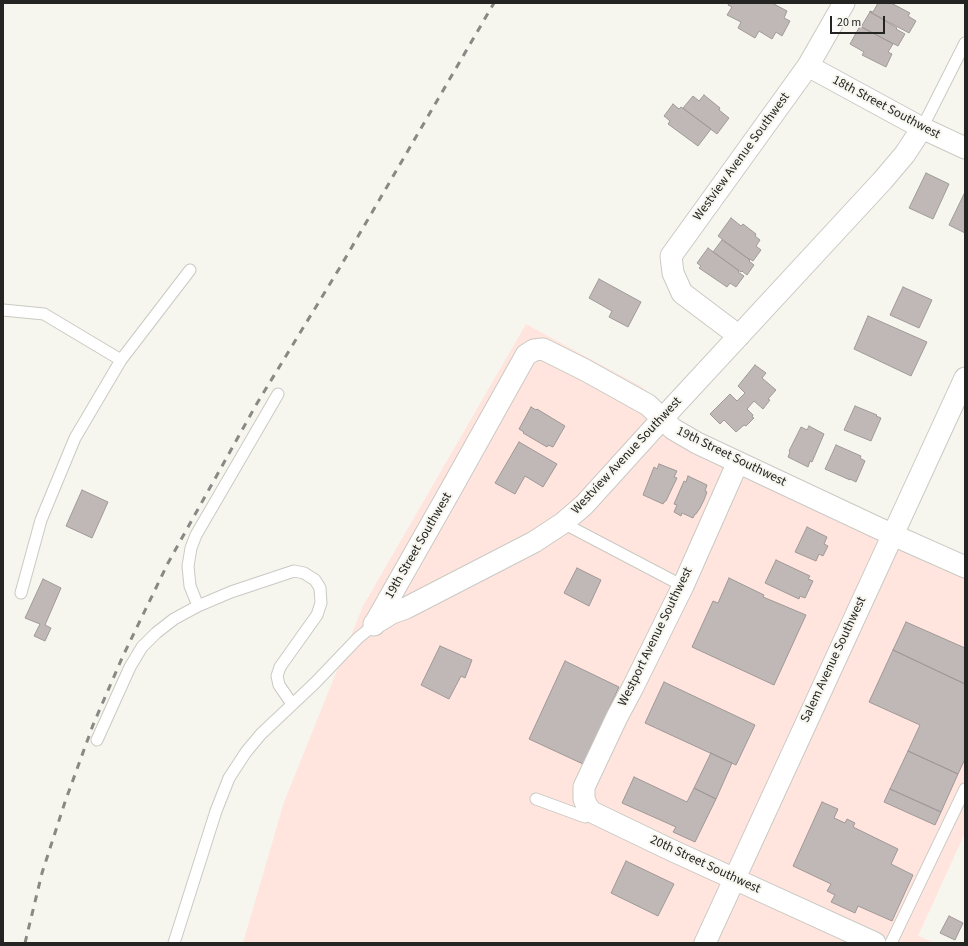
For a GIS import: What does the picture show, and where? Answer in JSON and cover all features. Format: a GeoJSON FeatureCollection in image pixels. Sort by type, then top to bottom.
{"type":"FeatureCollection","features":[{"type":"Feature","properties":{"kind":"street","name":"Westview Avenue Southwest"},"geometry":{"type":"LineString","coordinates":[[739,336],[682,293],[673,273],[671,256],[808,66],[844,3]]}},
{"type":"Feature","properties":{"kind":"street","name":"18th Street Southwest"},"geometry":{"type":"LineString","coordinates":[[808,66],[922,128],[965,148]]}},
{"type":"Feature","properties":{"kind":"street","name":"Westview Avenue Southwest"},"geometry":{"type":"LineString","coordinates":[[374,625],[392,613],[406,608],[534,542],[563,523],[584,505],[882,180],[905,154],[922,128]]}},
{"type":"Feature","properties":{"kind":"street","name":"19th Street Southwest"},"geometry":{"type":"LineString","coordinates":[[374,625],[526,355],[534,350],[543,349],[585,370],[648,405],[673,429],[691,439],[965,567]]}},
{"type":"Feature","properties":{"kind":"street","name":"Salem Avenue Southwest"},"geometry":{"type":"LineString","coordinates":[[705,943],[965,378]]}},
{"type":"Feature","properties":{"kind":"street","name":"Westport Avenue Southwest"},"geometry":{"type":"LineString","coordinates":[[592,812],[584,799],[584,787],[617,717],[683,586],[738,462]]}},
{"type":"Feature","properties":{"kind":"street","name":"20th Street Southwest"},"geometry":{"type":"LineString","coordinates":[[592,812],[670,850],[735,878],[874,943]]}},
{"type":"Feature","properties":{"kind":"lane"},"geometry":{"type":"LineString","coordinates":[[922,128],[965,43]]}},
{"type":"Feature","properties":{"kind":"lane"},"geometry":{"type":"LineString","coordinates":[[21,593],[41,520],[75,438],[121,360],[190,270]]}},
{"type":"Feature","properties":{"kind":"lane"},"geometry":{"type":"LineString","coordinates":[[3,310],[44,314],[121,360]]}},
{"type":"Feature","properties":{"kind":"lane"},"geometry":{"type":"LineString","coordinates":[[198,606],[190,586],[188,566],[191,548],[196,535],[278,394]]}},
{"type":"Feature","properties":{"kind":"lane"},"geometry":{"type":"LineString","coordinates":[[563,523],[683,586]]}},
{"type":"Feature","properties":{"kind":"lane"},"geometry":{"type":"LineString","coordinates":[[97,740],[130,667],[142,648],[156,633],[174,619],[198,606],[231,592],[294,571],[304,573],[315,580],[320,588],[321,602],[317,615],[280,667],[277,676],[279,685],[292,704]]}},
{"type":"Feature","properties":{"kind":"lane"},"geometry":{"type":"LineString","coordinates":[[174,943],[216,811],[230,778],[246,752],[261,734],[315,683],[358,638],[374,625]]}},
{"type":"Feature","properties":{"kind":"lane"},"geometry":{"type":"LineString","coordinates":[[891,943],[965,789]]}},
{"type":"Feature","properties":{"kind":"lane","name":"20th Street Southwest"},"geometry":{"type":"LineString","coordinates":[[536,799],[585,817],[592,812]]}},
{"type":"Feature","properties":{"kind":"shaded area"},"geometry":{"type":"Polygon","coordinates":[[[526,324],[642,387],[686,428],[965,557],[965,833],[918,936],[935,943],[243,943],[284,802],[363,606],[526,324]]]}},
{"type":"Feature","properties":{"kind":"building"},"geometry":{"type":"Polygon","coordinates":[[[729,3],[772,3],[787,11],[784,18],[790,21],[782,36],[776,32],[772,39],[759,31],[755,38],[738,28],[741,22],[727,15],[732,7],[728,5],[729,3]]]}},
{"type":"Feature","properties":{"kind":"building"},"geometry":{"type":"Polygon","coordinates":[[[878,3],[891,3],[910,13],[908,16],[916,21],[909,33],[870,12],[873,12],[878,3]]]}},
{"type":"Feature","properties":{"kind":"building"},"geometry":{"type":"Polygon","coordinates":[[[870,12],[905,34],[898,46],[861,27],[870,12]]]}},
{"type":"Feature","properties":{"kind":"building"},"geometry":{"type":"Polygon","coordinates":[[[860,26],[893,44],[888,52],[892,54],[886,67],[862,55],[864,52],[850,44],[860,26]]]}},
{"type":"Feature","properties":{"kind":"building"},"geometry":{"type":"Polygon","coordinates":[[[704,95],[720,108],[719,110],[729,118],[717,134],[683,108],[693,96],[699,101],[704,95]]]}},
{"type":"Feature","properties":{"kind":"building"},"geometry":{"type":"Polygon","coordinates":[[[673,104],[679,109],[681,107],[711,129],[698,146],[668,124],[670,121],[664,116],[673,104]]]}},
{"type":"Feature","properties":{"kind":"building"},"geometry":{"type":"Polygon","coordinates":[[[926,173],[949,184],[933,219],[909,208],[926,173]]]}},
{"type":"Feature","properties":{"kind":"building"},"geometry":{"type":"Polygon","coordinates":[[[965,192],[965,233],[949,225],[965,192]]]}},
{"type":"Feature","properties":{"kind":"building"},"geometry":{"type":"Polygon","coordinates":[[[731,218],[741,226],[743,224],[756,234],[755,236],[760,240],[756,246],[761,250],[753,261],[718,236],[731,218]]]}},
{"type":"Feature","properties":{"kind":"building"},"geometry":{"type":"Polygon","coordinates":[[[722,240],[750,260],[749,261],[754,265],[747,275],[713,252],[722,240]]]}},
{"type":"Feature","properties":{"kind":"building"},"geometry":{"type":"Polygon","coordinates":[[[708,248],[744,276],[736,287],[730,283],[727,287],[699,268],[701,266],[697,263],[708,248]]]}},
{"type":"Feature","properties":{"kind":"building"},"geometry":{"type":"Polygon","coordinates":[[[599,279],[641,302],[628,327],[609,317],[612,311],[589,298],[599,279]]]}},
{"type":"Feature","properties":{"kind":"building"},"geometry":{"type":"Polygon","coordinates":[[[903,287],[932,300],[919,328],[890,315],[903,287]]]}},
{"type":"Feature","properties":{"kind":"building"},"geometry":{"type":"Polygon","coordinates":[[[868,316],[927,342],[911,376],[854,349],[868,316]]]}},
{"type":"Feature","properties":{"kind":"building"},"geometry":{"type":"Polygon","coordinates":[[[755,365],[766,373],[762,378],[776,390],[768,399],[770,400],[763,409],[754,401],[747,409],[754,418],[746,426],[744,425],[736,432],[724,420],[720,424],[710,414],[730,394],[737,401],[745,393],[738,386],[755,365]]]}},
{"type":"Feature","properties":{"kind":"building"},"geometry":{"type":"Polygon","coordinates":[[[855,406],[881,418],[871,441],[844,430],[855,406]]]}},
{"type":"Feature","properties":{"kind":"building"},"geometry":{"type":"Polygon","coordinates":[[[531,407],[565,426],[553,447],[548,445],[547,447],[523,433],[524,432],[519,429],[531,407]]]}},
{"type":"Feature","properties":{"kind":"building"},"geometry":{"type":"Polygon","coordinates":[[[809,426],[824,434],[812,462],[810,461],[808,467],[788,457],[789,451],[801,427],[807,430],[809,426]]]}},
{"type":"Feature","properties":{"kind":"building"},"geometry":{"type":"Polygon","coordinates":[[[519,442],[557,464],[543,487],[525,476],[515,494],[495,483],[519,442]]]}},
{"type":"Feature","properties":{"kind":"building"},"geometry":{"type":"Polygon","coordinates":[[[836,445],[861,456],[860,458],[865,461],[856,482],[825,469],[836,445]]]}},
{"type":"Feature","properties":{"kind":"building"},"geometry":{"type":"Polygon","coordinates":[[[659,464],[677,471],[674,477],[677,478],[666,501],[663,504],[643,495],[654,467],[657,469],[659,464]]]}},
{"type":"Feature","properties":{"kind":"building"},"geometry":{"type":"Polygon","coordinates":[[[688,476],[707,485],[705,491],[707,492],[704,500],[693,518],[682,513],[681,516],[674,512],[677,505],[674,504],[684,481],[686,482],[688,476]]]}},
{"type":"Feature","properties":{"kind":"building"},"geometry":{"type":"Polygon","coordinates":[[[82,490],[108,502],[92,538],[66,526],[82,490]]]}},
{"type":"Feature","properties":{"kind":"building"},"geometry":{"type":"Polygon","coordinates":[[[807,527],[827,537],[824,544],[828,546],[823,556],[819,554],[816,561],[795,552],[807,527]]]}},
{"type":"Feature","properties":{"kind":"building"},"geometry":{"type":"Polygon","coordinates":[[[776,560],[810,576],[808,579],[813,581],[805,598],[800,596],[799,599],[765,583],[776,560]]]}},
{"type":"Feature","properties":{"kind":"building"},"geometry":{"type":"Polygon","coordinates":[[[577,568],[601,580],[589,606],[564,593],[577,568]]]}},
{"type":"Feature","properties":{"kind":"building"},"geometry":{"type":"Polygon","coordinates":[[[729,578],[764,595],[763,597],[806,615],[774,685],[692,647],[713,601],[718,603],[729,578]]]}},
{"type":"Feature","properties":{"kind":"building"},"geometry":{"type":"Polygon","coordinates":[[[43,579],[61,588],[45,625],[51,628],[45,641],[34,636],[40,624],[25,618],[43,579]]]}},
{"type":"Feature","properties":{"kind":"building"},"geometry":{"type":"Polygon","coordinates":[[[906,622],[965,648],[965,684],[893,650],[906,622]]]}},
{"type":"Feature","properties":{"kind":"building"},"geometry":{"type":"Polygon","coordinates":[[[440,646],[472,660],[465,678],[461,676],[449,699],[421,685],[440,646]]]}},
{"type":"Feature","properties":{"kind":"building"},"geometry":{"type":"Polygon","coordinates":[[[893,650],[965,684],[965,759],[958,774],[908,751],[920,725],[869,702],[893,650]]]}},
{"type":"Feature","properties":{"kind":"building"},"geometry":{"type":"Polygon","coordinates":[[[565,661],[619,687],[583,764],[529,739],[565,661]]]}},
{"type":"Feature","properties":{"kind":"building"},"geometry":{"type":"Polygon","coordinates":[[[664,682],[755,725],[736,765],[645,723],[664,682]]]}},
{"type":"Feature","properties":{"kind":"building"},"geometry":{"type":"Polygon","coordinates":[[[908,751],[958,774],[941,812],[890,789],[908,751]]]}},
{"type":"Feature","properties":{"kind":"building"},"geometry":{"type":"Polygon","coordinates":[[[711,753],[732,763],[716,799],[694,788],[711,753]]]}},
{"type":"Feature","properties":{"kind":"building"},"geometry":{"type":"Polygon","coordinates":[[[634,777],[687,802],[694,788],[716,799],[695,842],[673,832],[676,827],[622,803],[634,777]]]}},
{"type":"Feature","properties":{"kind":"building"},"geometry":{"type":"Polygon","coordinates":[[[890,789],[941,812],[935,825],[884,802],[890,789]]]}},
{"type":"Feature","properties":{"kind":"building"},"geometry":{"type":"Polygon","coordinates":[[[822,802],[838,809],[834,818],[845,823],[847,819],[855,823],[853,827],[898,849],[891,864],[913,875],[892,921],[858,906],[855,913],[831,902],[835,895],[827,891],[831,884],[793,866],[822,802]]]}},
{"type":"Feature","properties":{"kind":"building"},"geometry":{"type":"Polygon","coordinates":[[[626,861],[674,884],[658,916],[611,893],[626,861]]]}},
{"type":"Feature","properties":{"kind":"building"},"geometry":{"type":"Polygon","coordinates":[[[949,916],[963,923],[955,940],[940,933],[949,916]]]}},
{"type":"Feature","properties":{"kind":"railway"},"geometry":{"type":"LineString","coordinates":[[25,943],[42,873],[65,802],[93,725],[122,658],[168,563],[256,405],[339,269],[494,3]]}}]}
